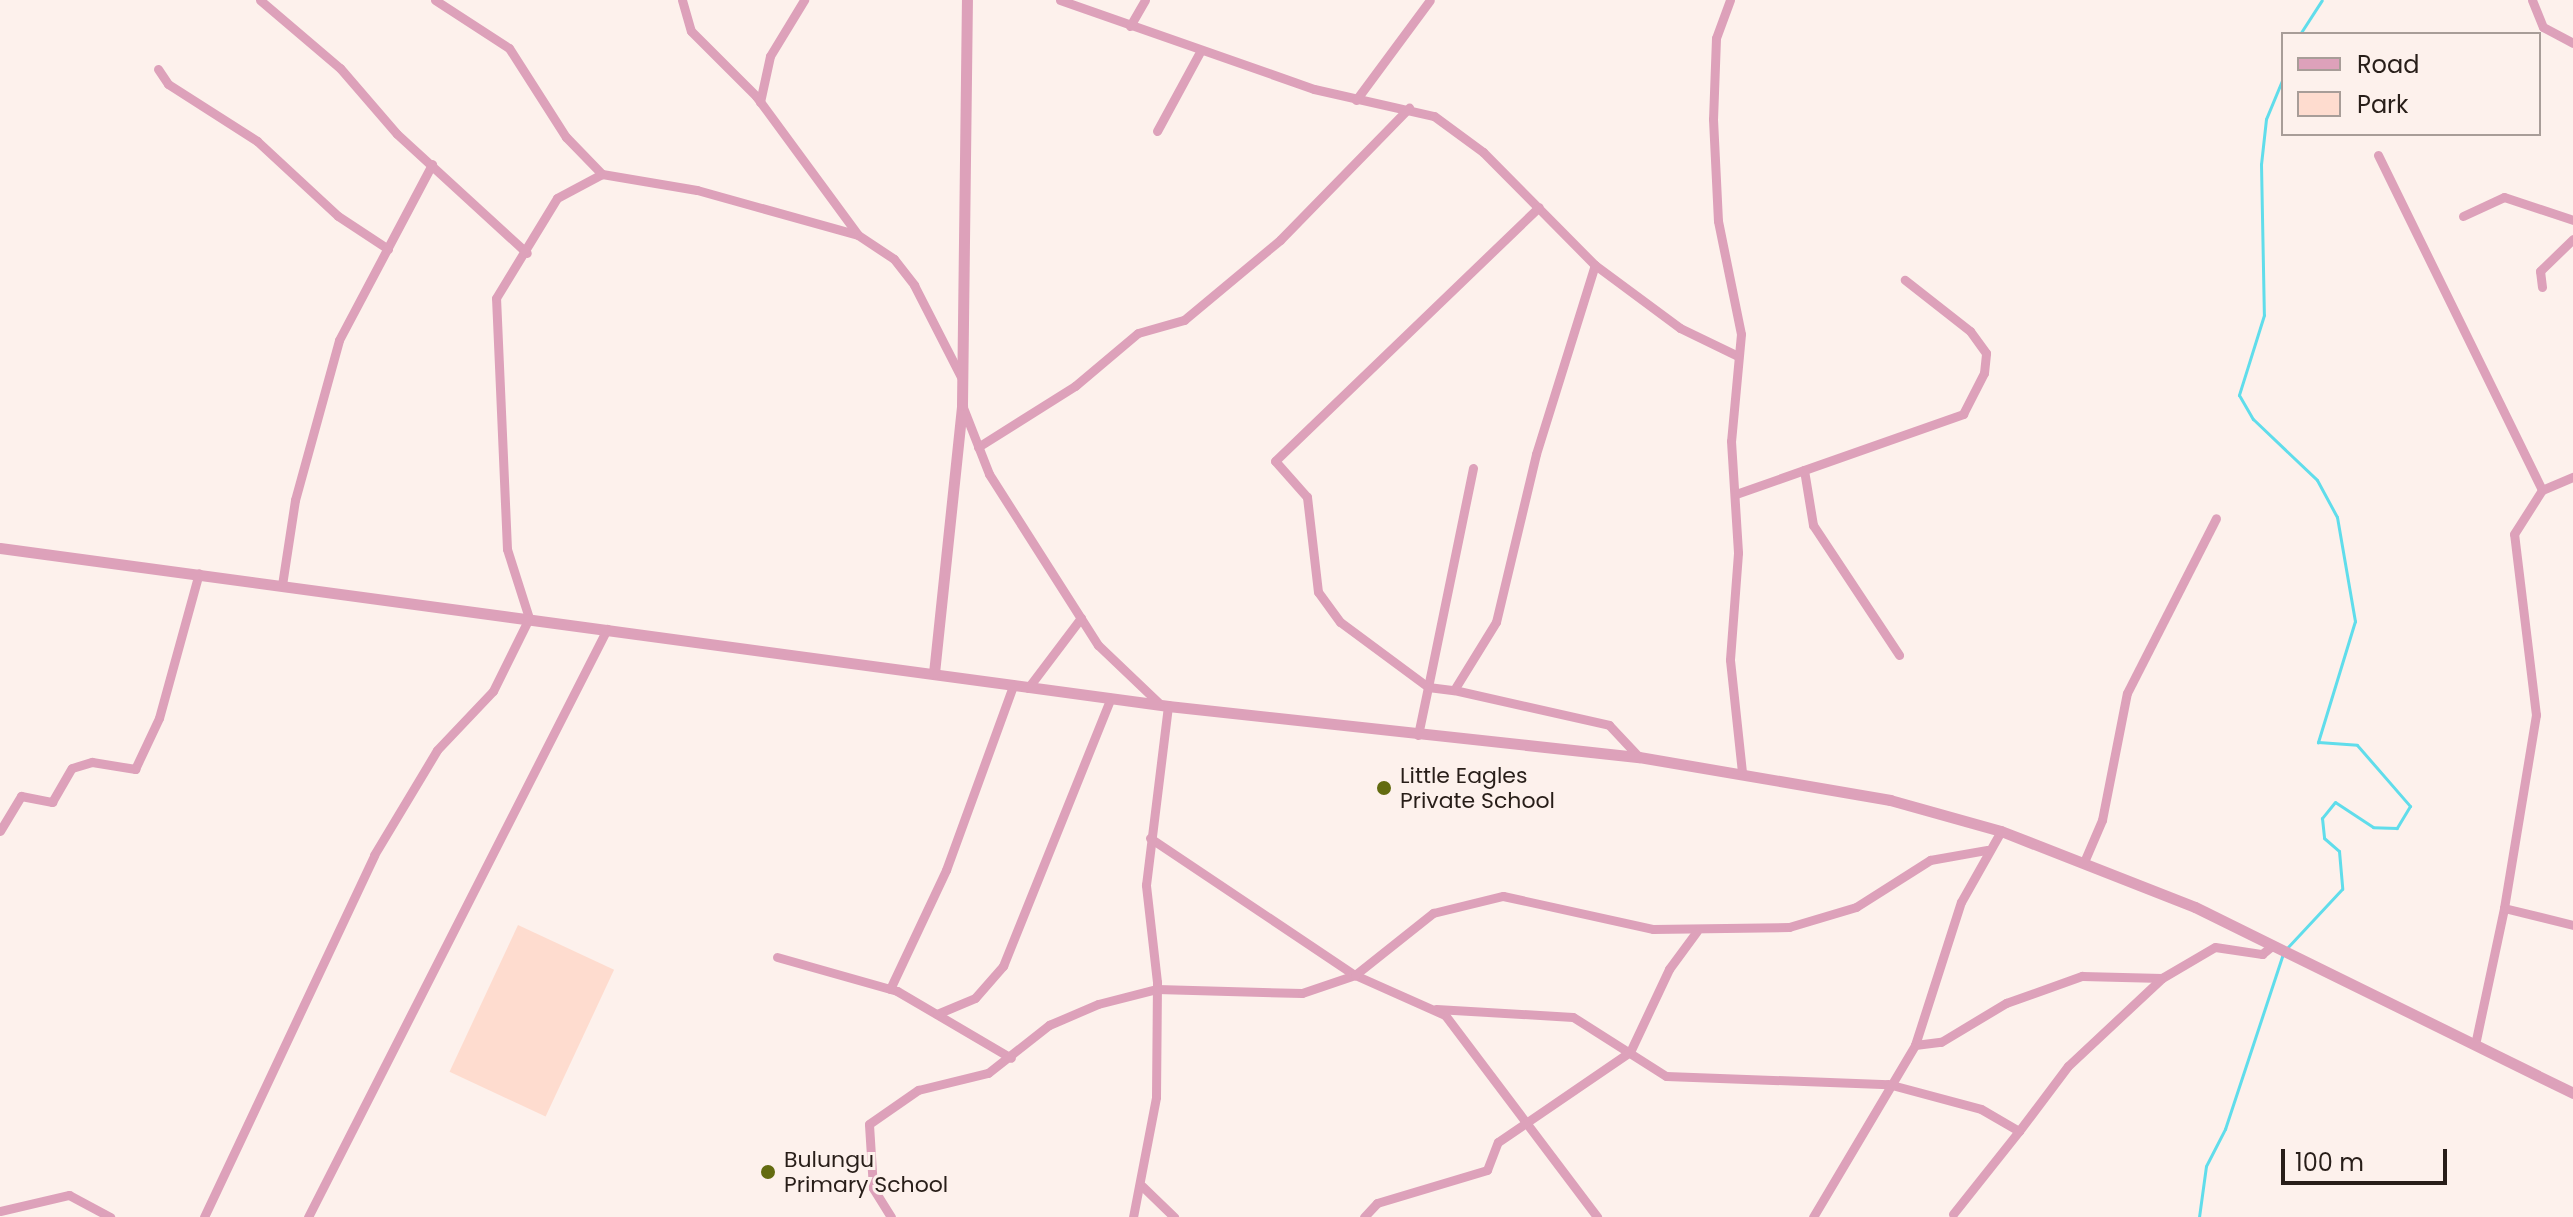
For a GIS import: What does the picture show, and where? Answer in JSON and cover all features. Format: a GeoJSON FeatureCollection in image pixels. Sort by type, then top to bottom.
{"type":"FeatureCollection","features":[{"type":"Feature","properties":{"kind":"street"},"geometry":{"type":"LineString","coordinates":[[260,0],[340,68],[432,164],[527,253]]}},
{"type":"Feature","properties":{"kind":"street"},"geometry":{"type":"LineString","coordinates":[[435,0],[509,48],[566,137],[602,174],[697,190],[858,235],[894,259],[914,285],[963,382]]}},
{"type":"Feature","properties":{"kind":"street"},"geometry":{"type":"LineString","coordinates":[[682,0],[691,31],[760,102],[858,235]]}},
{"type":"Feature","properties":{"kind":"street"},"geometry":{"type":"LineString","coordinates":[[760,102],[770,56],[804,0]]}},
{"type":"Feature","properties":{"kind":"street"},"geometry":{"type":"LineString","coordinates":[[934,673],[962,405],[967,0]]}},
{"type":"Feature","properties":{"kind":"street"},"geometry":{"type":"LineString","coordinates":[[1060,0],[1356,100],[1409,108],[1456,130],[1539,207],[1595,265],[1680,328],[1738,356]]}},
{"type":"Feature","properties":{"kind":"street"},"geometry":{"type":"LineString","coordinates":[[1130,26],[1145,0]]}},
{"type":"Feature","properties":{"kind":"street"},"geometry":{"type":"LineString","coordinates":[[1356,100],[1430,0]]}},
{"type":"Feature","properties":{"kind":"street"},"geometry":{"type":"LineString","coordinates":[[1730,0],[1716,38],[1713,119],[1718,221],[1740,325],[1730,660],[1742,772]]}},
{"type":"Feature","properties":{"kind":"street"},"geometry":{"type":"LineString","coordinates":[[2532,0],[2543,27],[2573,43]]}},
{"type":"Feature","properties":{"kind":"street"},"geometry":{"type":"LineString","coordinates":[[1157,131],[1201,50]]}},
{"type":"Feature","properties":{"kind":"street"},"geometry":{"type":"LineString","coordinates":[[158,69],[168,84],[257,141],[338,216],[388,249]]}},
{"type":"Feature","properties":{"kind":"street"},"geometry":{"type":"LineString","coordinates":[[978,447],[1075,386],[1138,333],[1184,320],[1280,240],[1409,108]]}},
{"type":"Feature","properties":{"kind":"street"},"geometry":{"type":"LineString","coordinates":[[2378,155],[2542,490]]}},
{"type":"Feature","properties":{"kind":"street"},"geometry":{"type":"LineString","coordinates":[[282,585],[295,500],[339,340],[432,164]]}},
{"type":"Feature","properties":{"kind":"street"},"geometry":{"type":"LineString","coordinates":[[204,1217],[374,855],[437,750],[493,691],[529,618],[507,549],[504,376],[495,311],[498,289],[527,253],[557,198],[602,174]]}},
{"type":"Feature","properties":{"kind":"street"},"geometry":{"type":"LineString","coordinates":[[2463,216],[2504,197],[2573,220]]}},
{"type":"Feature","properties":{"kind":"street"},"geometry":{"type":"LineString","coordinates":[[1539,207],[1275,461],[1307,497],[1318,592],[1340,622],[1428,687],[1454,690],[1609,725],[1639,757]]}},
{"type":"Feature","properties":{"kind":"street"},"geometry":{"type":"LineString","coordinates":[[2542,287],[2540,271],[2573,239]]}},
{"type":"Feature","properties":{"kind":"street"},"geometry":{"type":"LineString","coordinates":[[1454,690],[1496,622],[1536,454],[1595,265]]}},
{"type":"Feature","properties":{"kind":"street"},"geometry":{"type":"LineString","coordinates":[[1736,494],[1954,420],[1973,395],[1984,373],[1982,346],[1905,280]]}},
{"type":"Feature","properties":{"kind":"street"},"geometry":{"type":"LineString","coordinates":[[962,405],[978,447],[1098,645],[1164,704]]}},
{"type":"Feature","properties":{"kind":"street"},"geometry":{"type":"LineString","coordinates":[[1418,735],[1473,468]]}},
{"type":"Feature","properties":{"kind":"street"},"geometry":{"type":"LineString","coordinates":[[1804,470],[1813,525],[1899,655]]}},
{"type":"Feature","properties":{"kind":"street"},"geometry":{"type":"LineString","coordinates":[[2476,1040],[2504,908],[2536,715],[2514,534],[2542,490],[2573,477]]}},
{"type":"Feature","properties":{"kind":"street"},"geometry":{"type":"LineString","coordinates":[[2084,862],[2102,820],[2127,693],[2216,518]]}},
{"type":"Feature","properties":{"kind":"street"},"geometry":{"type":"LineString","coordinates":[[0,548],[1028,688],[1418,735],[1639,757],[1742,772],[1890,800],[2001,831],[2084,862],[2476,1040],[2573,1093]]}},
{"type":"Feature","properties":{"kind":"street"},"geometry":{"type":"LineString","coordinates":[[0,831],[21,796],[52,802],[72,768],[92,762],[135,769],[159,718],[199,573]]}},
{"type":"Feature","properties":{"kind":"street"},"geometry":{"type":"LineString","coordinates":[[1028,688],[1081,618]]}},
{"type":"Feature","properties":{"kind":"street"},"geometry":{"type":"LineString","coordinates":[[308,1217],[607,629]]}},
{"type":"Feature","properties":{"kind":"street"},"geometry":{"type":"LineString","coordinates":[[890,989],[946,870],[1013,686]]}},
{"type":"Feature","properties":{"kind":"street"},"geometry":{"type":"LineString","coordinates":[[937,1014],[975,998],[1003,966],[1111,698]]}},
{"type":"Feature","properties":{"kind":"street"},"geometry":{"type":"LineString","coordinates":[[1133,1217],[1142,1186],[1156,1097],[1157,989],[1148,920],[1150,838],[1164,704]]}},
{"type":"Feature","properties":{"kind":"street"},"geometry":{"type":"LineString","coordinates":[[1813,1217],[1888,1084],[1915,1045],[1961,902],[1987,850],[2001,831]]}},
{"type":"Feature","properties":{"kind":"street"},"geometry":{"type":"LineString","coordinates":[[1150,838],[1355,975],[1436,1009],[1573,1017],[1666,1076],[1888,1084],[1981,1109],[2019,1131]]}},
{"type":"Feature","properties":{"kind":"street"},"geometry":{"type":"LineString","coordinates":[[891,1217],[873,1188],[868,1126],[918,1090],[962,1083],[1011,1058],[1059,1020],[1157,989],[1282,996],[1355,975],[1423,918],[1503,896],[1615,923],[1697,931],[1789,927],[1836,915],[1930,860],[1987,850]]}},
{"type":"Feature","properties":{"kind":"street"},"geometry":{"type":"LineString","coordinates":[[2504,908],[2573,925]]}},
{"type":"Feature","properties":{"kind":"street"},"geometry":{"type":"LineString","coordinates":[[1364,1217],[1377,1203],[1487,1170],[1498,1142],[1630,1052],[1669,969],[1697,931]]}},
{"type":"Feature","properties":{"kind":"street"},"geometry":{"type":"LineString","coordinates":[[1953,1214],[2068,1066],[2162,978],[2215,947],[2262,954],[2276,948]]}},
{"type":"Feature","properties":{"kind":"street"},"geometry":{"type":"LineString","coordinates":[[777,957],[890,989],[1011,1058]]}},
{"type":"Feature","properties":{"kind":"street"},"geometry":{"type":"LineString","coordinates":[[1915,1045],[1941,1042],[2006,1003],[2082,976],[2162,978]]}},
{"type":"Feature","properties":{"kind":"street"},"geometry":{"type":"LineString","coordinates":[[1436,1009],[1531,1122],[1597,1217]]}},
{"type":"Feature","properties":{"kind":"street"},"geometry":{"type":"LineString","coordinates":[[1142,1186],[1174,1217]]}},
{"type":"Feature","properties":{"kind":"street"},"geometry":{"type":"LineString","coordinates":[[0,1211],[69,1195],[110,1217]]}},
{"type":"Feature","properties":{"kind":"green space"},"geometry":{"type":"Polygon","coordinates":[[[518,925],[614,970],[546,1117],[450,1072],[518,925]]]}},
{"type":"Feature","properties":{"kind":"waterway"},"geometry":{"type":"LineString","coordinates":[[2301,32],[2322,0]]}},
{"type":"Feature","properties":{"kind":"waterway"},"geometry":{"type":"LineString","coordinates":[[2281,83],[2266,119],[2261,164],[2264,315],[2239,395],[2253,419],[2317,480],[2337,517],[2355,621],[2318,742],[2357,745],[2410,806],[2397,828],[2373,827],[2335,802],[2322,818],[2324,838],[2339,851],[2342,889],[2287,948]]}},
{"type":"Feature","properties":{"kind":"waterway"},"geometry":{"type":"LineString","coordinates":[[2199,1217],[2206,1166],[2225,1129],[2283,954]]}},
{"type":"Feature","properties":{"kind":"place","name":"Little Eagles Private School"},"geometry":{"type":"Point","coordinates":[1384,788]}},
{"type":"Feature","properties":{"kind":"place","name":"Bulungu Primary School"},"geometry":{"type":"Point","coordinates":[768,1172]}}]}
